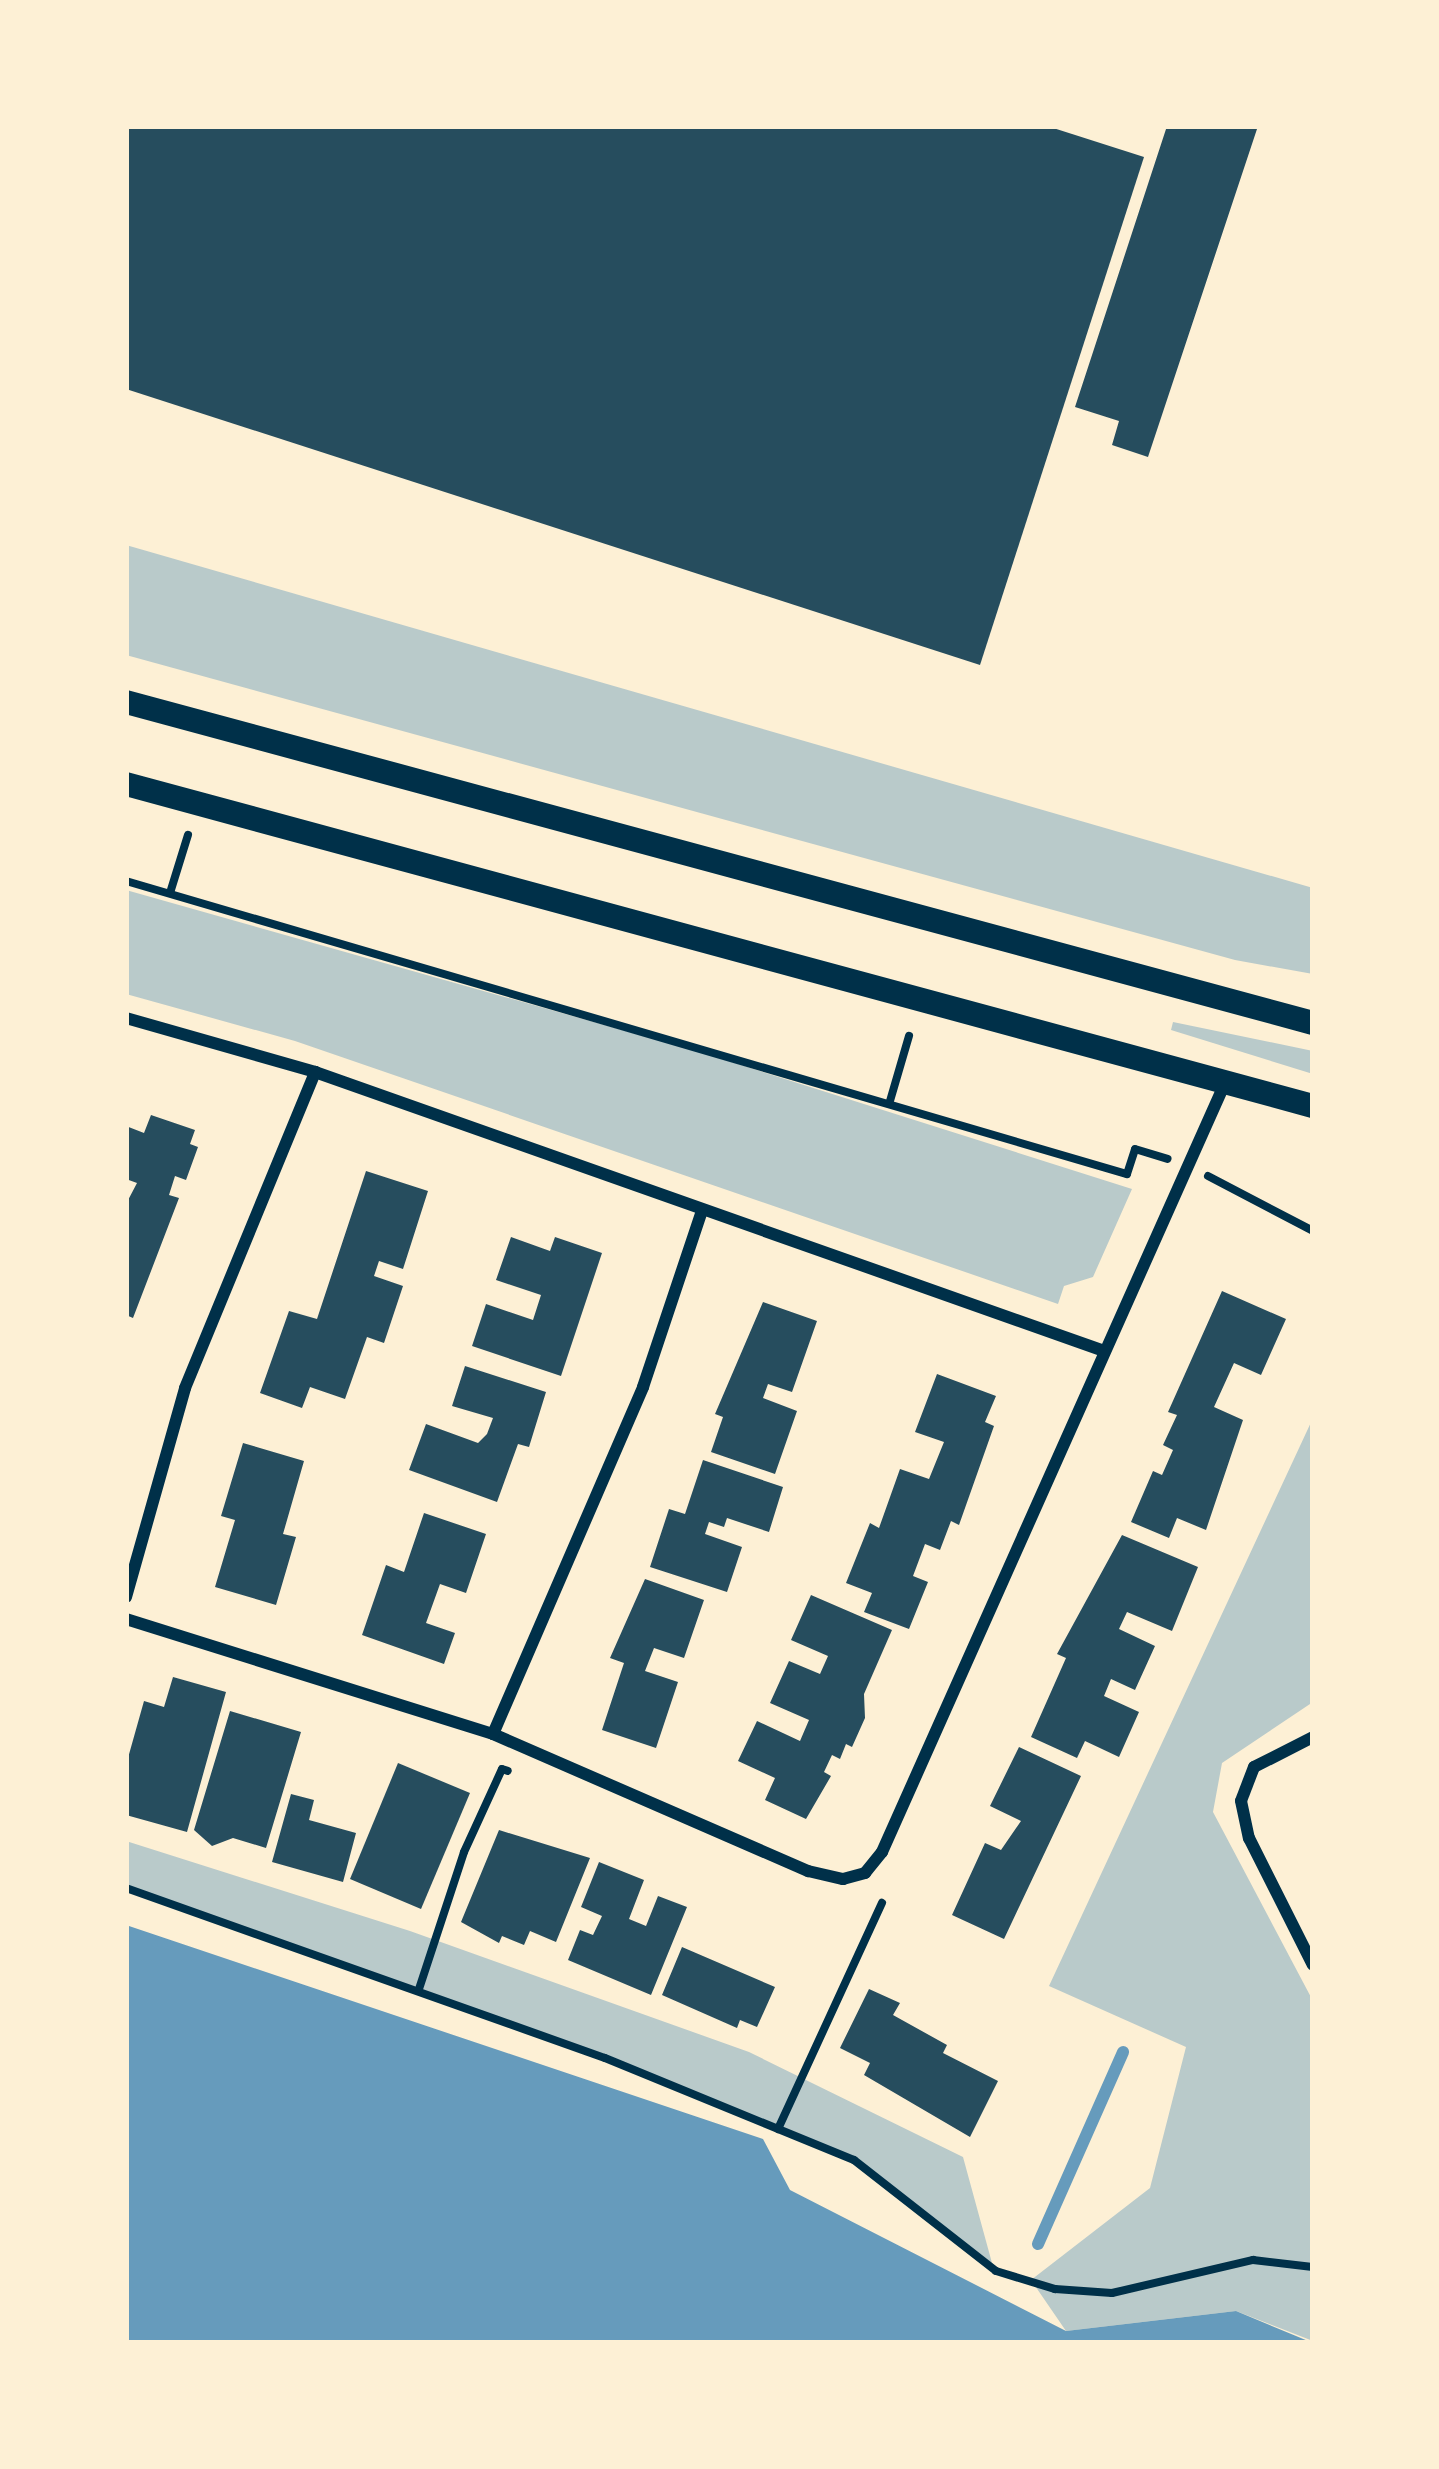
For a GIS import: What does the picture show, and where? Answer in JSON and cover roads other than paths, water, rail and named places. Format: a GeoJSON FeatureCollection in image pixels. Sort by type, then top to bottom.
{"type":"FeatureCollection","features":[{"type":"Feature","properties":{"kind":"main road"},"geometry":{"type":"LineString","coordinates":[[126,702],[1313,1023]]}},
{"type":"Feature","properties":{"kind":"main road"},"geometry":{"type":"LineString","coordinates":[[126,784],[1313,1106]]}},
{"type":"Feature","properties":{"kind":"street"},"geometry":{"type":"LineString","coordinates":[[126,1018],[315,1072],[1104,1351]]}},
{"type":"Feature","properties":{"kind":"street"},"geometry":{"type":"LineString","coordinates":[[126,1597],[185,1388],[315,1072]]}},
{"type":"Feature","properties":{"kind":"street"},"geometry":{"type":"LineString","coordinates":[[126,1619],[493,1734],[808,1870],[843,1879],[865,1874],[882,1852],[1226,1082]]}},
{"type":"Feature","properties":{"kind":"street"},"geometry":{"type":"LineString","coordinates":[[493,1734],[643,1387],[702,1211]]}},
{"type":"Feature","properties":{"kind":"street"},"geometry":{"type":"LineString","coordinates":[[1313,1737],[1254,1767],[1240,1801],[1249,1838],[1313,1965]]}},
{"type":"Feature","properties":{"kind":"water"},"geometry":{"type":"Polygon","coordinates":[[[126,1925],[763,2139],[790,2190],[1066,2331],[1236,2311],[1313,2343],[126,2343],[126,1925]]]}},
{"type":"Feature","properties":{"kind":"waterway"},"geometry":{"type":"LineString","coordinates":[[1038,2244],[1123,2052]]}}]}
